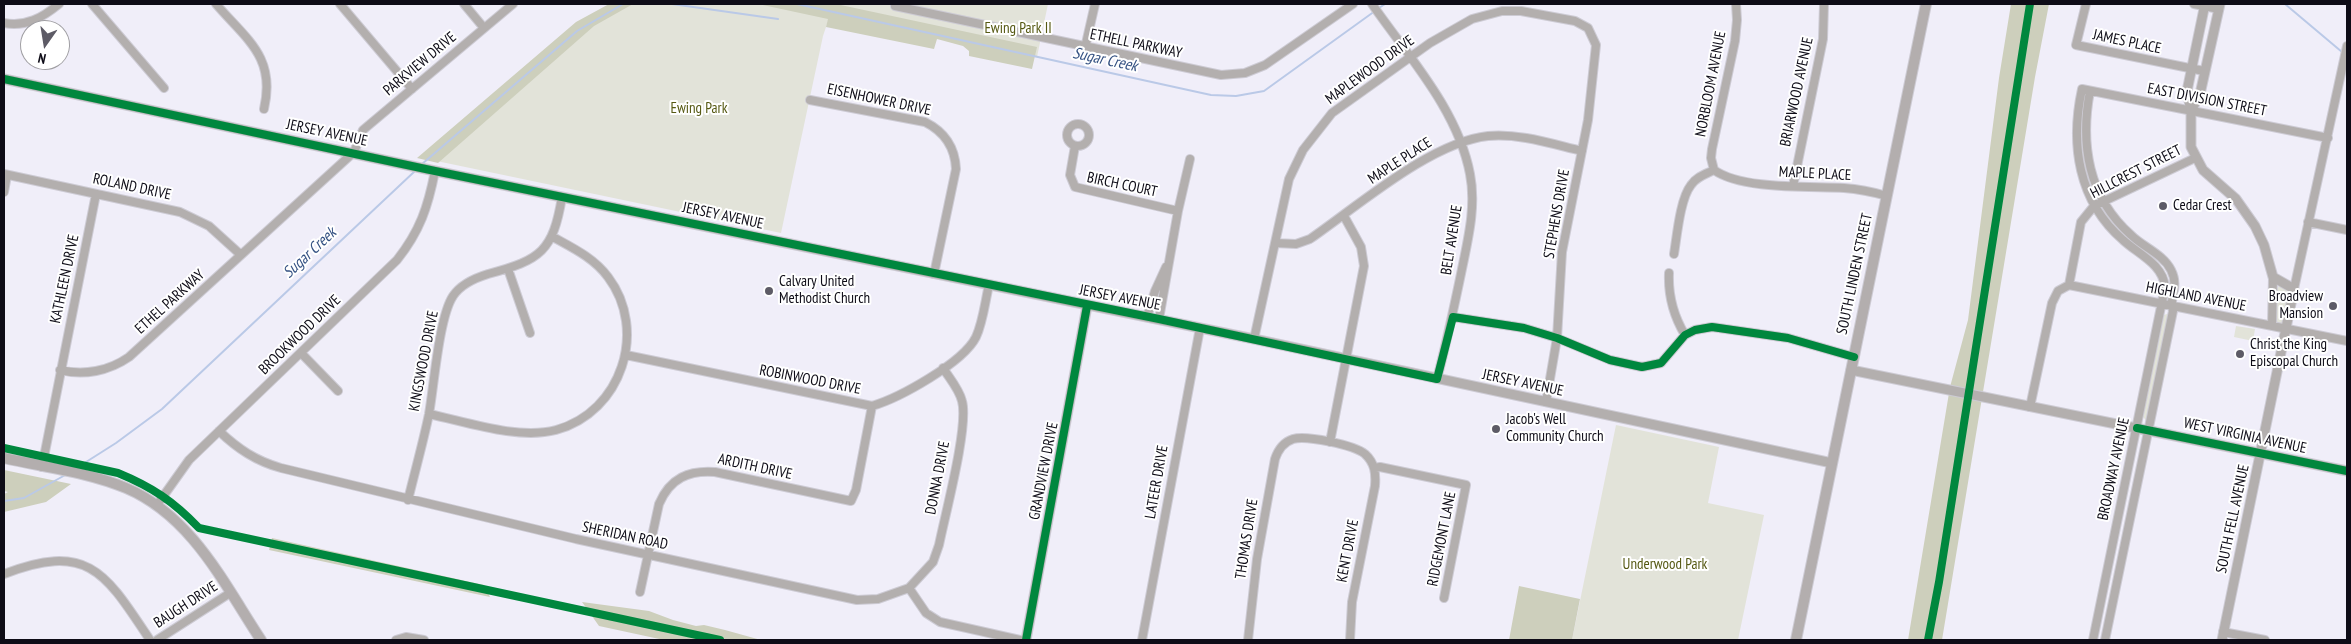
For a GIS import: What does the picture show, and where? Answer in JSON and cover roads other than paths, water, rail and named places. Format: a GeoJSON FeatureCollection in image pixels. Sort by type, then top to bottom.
{"type":"FeatureCollection","features":[{"type":"Feature","properties":{"kind":"main road","name":"SOUTH LINDEN STREET"},"geometry":{"type":"LineString","coordinates":[[1796,640],[1926,4]]}},
{"type":"Feature","properties":{"kind":"main road"},"geometry":{"type":"LineString","coordinates":[[4,458],[96,479],[126,488],[157,504],[190,534],[261,640]]}},
{"type":"Feature","properties":{"kind":"street"},"geometry":{"type":"LineString","coordinates":[[4,24],[33,22],[59,4]]}},
{"type":"Feature","properties":{"kind":"street"},"geometry":{"type":"LineString","coordinates":[[92,4],[164,88]]}},
{"type":"Feature","properties":{"kind":"street"},"geometry":{"type":"LineString","coordinates":[[216,4],[262,60],[268,82],[264,109]]}},
{"type":"Feature","properties":{"kind":"street"},"geometry":{"type":"LineString","coordinates":[[340,4],[412,89]]}},
{"type":"Feature","properties":{"kind":"street"},"geometry":{"type":"LineString","coordinates":[[464,4],[484,28]]}},
{"type":"Feature","properties":{"kind":"street","name":"PARKVIEW DRIVE"},"geometry":{"type":"LineString","coordinates":[[354,152],[363,130],[513,4]]}},
{"type":"Feature","properties":{"kind":"street"},"geometry":{"type":"LineString","coordinates":[[1085,48],[1095,4]]}},
{"type":"Feature","properties":{"kind":"street","name":"ETHELL PARKWAY"},"geometry":{"type":"LineString","coordinates":[[895,6],[1213,75],[1236,75],[1265,65],[1353,4]]}},
{"type":"Feature","properties":{"kind":"street","name":"BELT AVENUE"},"geometry":{"type":"LineString","coordinates":[[1372,4],[1448,114],[1471,175],[1472,208],[1453,318],[1437,379]]}},
{"type":"Feature","properties":{"kind":"street","name":"NORBLOOM AVENUE"},"geometry":{"type":"LineString","coordinates":[[1714,170],[1711,158],[1712,149],[1737,31],[1736,4]]}},
{"type":"Feature","properties":{"kind":"street","name":"BRIARWOOD AVENUE"},"geometry":{"type":"LineString","coordinates":[[1793,186],[1822,39],[1824,4]]}},
{"type":"Feature","properties":{"kind":"street","name":"JAMES PLACE"},"geometry":{"type":"LineString","coordinates":[[2086,4],[2076,45],[2204,72]]}},
{"type":"Feature","properties":{"kind":"street"},"geometry":{"type":"LineString","coordinates":[[2191,111],[2200,94],[2219,6],[2194,4]]}},
{"type":"Feature","properties":{"kind":"street"},"geometry":{"type":"LineString","coordinates":[[2205,5],[2187,91],[2191,111],[2190,143],[2195,158],[2207,174],[2236,199],[2255,226],[2264,245],[2273,277],[2272,326]]}},
{"type":"Feature","properties":{"kind":"street","name":"MAPLEWOOD DRIVE"},"geometry":{"type":"LineString","coordinates":[[1254,340],[1289,180],[1311,138],[1332,113],[1465,22],[1487,14],[1511,7],[1521,11],[1575,21],[1586,26],[1592,32]]}},
{"type":"Feature","properties":{"kind":"street","name":"STEPHENS DRIVE"},"geometry":{"type":"LineString","coordinates":[[1546,402],[1558,338],[1562,252],[1588,120],[1596,45],[1592,32]]}},
{"type":"Feature","properties":{"kind":"street","name":"SOUTH FELL AVENUE"},"geometry":{"type":"LineString","coordinates":[[2223,636],[2294,288],[2347,46]]}},
{"type":"Feature","properties":{"kind":"street","name":"JERSEY AVENUE"},"geometry":{"type":"LineString","coordinates":[[4,78],[562,197],[1087,306],[1159,319],[1832,463]]}},
{"type":"Feature","properties":{"kind":"street","name":"EAST DIVISION STREET"},"geometry":{"type":"LineString","coordinates":[[2086,90],[2328,138]]}},
{"type":"Feature","properties":{"kind":"street","name":"BROADWAY AVENUE"},"geometry":{"type":"LineString","coordinates":[[2086,90],[2086,149],[2090,170],[2103,202],[2113,217],[2127,232],[2166,263],[2175,284],[2170,305],[2173,311],[2105,640]]}},
{"type":"Feature","properties":{"kind":"street","name":"BROADWAY AVENUE"},"geometry":{"type":"LineString","coordinates":[[2086,90],[2077,109],[2076,144],[2083,180],[2094,206],[2113,231],[2161,272],[2165,287],[2093,640]]}},
{"type":"Feature","properties":{"kind":"street","name":"EISENHOWER DRIVE"},"geometry":{"type":"LineString","coordinates":[[810,100],[925,122],[936,128],[946,137],[953,154],[956,169],[934,274]]}},
{"type":"Feature","properties":{"kind":"street","name":"MAPLE PLACE"},"geometry":{"type":"LineString","coordinates":[[1275,243],[1302,243],[1429,156],[1460,142],[1489,136],[1503,136],[1582,151]]}},
{"type":"Feature","properties":{"kind":"street","name":"BIRCH COURT"},"geometry":{"type":"LineString","coordinates":[[1075,146],[1070,175],[1074,187],[1178,211]]}},
{"type":"Feature","properties":{"kind":"street","name":"ETHEL PARKWAY"},"geometry":{"type":"LineString","coordinates":[[60,370],[89,372],[123,361],[354,152]]}},
{"type":"Feature","properties":{"kind":"street","name":"HILLCREST STREET"},"geometry":{"type":"LineString","coordinates":[[2069,285],[2081,222],[2094,206],[2195,158]]}},
{"type":"Feature","properties":{"kind":"street"},"geometry":{"type":"LineString","coordinates":[[1159,319],[1178,211],[1190,159]]}},
{"type":"Feature","properties":{"kind":"street","name":"BROOKWOOD DRIVE"},"geometry":{"type":"LineString","coordinates":[[157,504],[185,464],[384,273],[409,245],[423,220],[433,170]]}},
{"type":"Feature","properties":{"kind":"street"},"geometry":{"type":"LineString","coordinates":[[1674,254],[1686,195],[1690,185],[1714,170]]}},
{"type":"Feature","properties":{"kind":"street","name":"MAPLE PLACE"},"geometry":{"type":"LineString","coordinates":[[1714,170],[1721,175],[1767,185],[1847,188],[1887,196]]}},
{"type":"Feature","properties":{"kind":"street"},"geometry":{"type":"LineString","coordinates":[[4,192],[6,175]]}},
{"type":"Feature","properties":{"kind":"street","name":"ROLAND DRIVE"},"geometry":{"type":"LineString","coordinates":[[6,175],[171,210],[190,216],[220,234],[241,255]]}},
{"type":"Feature","properties":{"kind":"street","name":"KATHLEEN DRIVE"},"geometry":{"type":"LineString","coordinates":[[60,370],[96,194]]}},
{"type":"Feature","properties":{"kind":"street"},"geometry":{"type":"LineString","coordinates":[[429,414],[521,433],[556,430],[588,414],[602,401],[617,381],[626,355],[626,320],[622,300],[612,283],[590,259],[553,237],[562,197]]}},
{"type":"Feature","properties":{"kind":"street"},"geometry":{"type":"LineString","coordinates":[[1344,216],[1361,247],[1364,266],[1330,442],[1360,450],[1374,468]]}},
{"type":"Feature","properties":{"kind":"street"},"geometry":{"type":"LineString","coordinates":[[2308,222],[2347,230]]}},
{"type":"Feature","properties":{"kind":"street","name":"KINGSWOOD DRIVE"},"geometry":{"type":"LineString","coordinates":[[408,500],[429,414],[443,326],[453,296],[460,288],[472,280],[508,269],[532,258],[553,237]]}},
{"type":"Feature","properties":{"kind":"street"},"geometry":{"type":"LineString","coordinates":[[1147,317],[1155,291],[1169,261]]}},
{"type":"Feature","properties":{"kind":"street"},"geometry":{"type":"LineString","coordinates":[[508,269],[530,333]]}},
{"type":"Feature","properties":{"kind":"street"},"geometry":{"type":"LineString","coordinates":[[1670,273],[1670,302],[1685,334]]}},
{"type":"Feature","properties":{"kind":"street"},"geometry":{"type":"LineString","coordinates":[[2273,277],[2294,288]]}},
{"type":"Feature","properties":{"kind":"street","name":"ROBINWOOD DRIVE"},"geometry":{"type":"LineString","coordinates":[[626,355],[872,406],[894,399],[943,368],[965,351],[976,337],[989,285]]}},
{"type":"Feature","properties":{"kind":"street"},"geometry":{"type":"LineString","coordinates":[[2030,407],[2052,304],[2058,291],[2069,285]]}},
{"type":"Feature","properties":{"kind":"street","name":"HIGHLAND AVENUE"},"geometry":{"type":"LineString","coordinates":[[2069,285],[2347,342]]}},
{"type":"Feature","properties":{"kind":"street","name":"GRANDVIEW DRIVE"},"geometry":{"type":"LineString","coordinates":[[1026,640],[1087,306]]}},
{"type":"Feature","properties":{"kind":"street"},"geometry":{"type":"LineString","coordinates":[[1453,318],[1524,328],[1558,338],[1610,360],[1642,367],[1661,364],[1685,334],[1703,327],[1788,338],[1854,356]]}},
{"type":"Feature","properties":{"kind":"street","name":"LATEER DRIVE"},"geometry":{"type":"LineString","coordinates":[[1142,640],[1200,328]]}},
{"type":"Feature","properties":{"kind":"street"},"geometry":{"type":"LineString","coordinates":[[301,353],[338,391]]}},
{"type":"Feature","properties":{"kind":"street","name":"DONNA DRIVE"},"geometry":{"type":"LineString","coordinates":[[909,588],[929,567],[939,545],[962,431],[962,402],[943,368]]}},
{"type":"Feature","properties":{"kind":"street"},"geometry":{"type":"LineString","coordinates":[[42,467],[60,370]]}},
{"type":"Feature","properties":{"kind":"street","name":"WEST VIRGINIA AVENUE"},"geometry":{"type":"LineString","coordinates":[[1851,370],[2347,472]]}},
{"type":"Feature","properties":{"kind":"street","name":"ARDITH DRIVE"},"geometry":{"type":"LineString","coordinates":[[640,592],[662,497],[675,481],[691,472],[716,472],[848,501],[853,500],[872,406]]}},
{"type":"Feature","properties":{"kind":"street","name":"SHERIDAN ROAD"},"geometry":{"type":"LineString","coordinates":[[220,431],[245,453],[268,465],[408,500],[648,555],[857,600],[878,600],[909,588]]}},
{"type":"Feature","properties":{"kind":"street","name":"THOMAS DRIVE"},"geometry":{"type":"LineString","coordinates":[[1248,640],[1265,507],[1275,458],[1284,444],[1300,438],[1330,442]]}},
{"type":"Feature","properties":{"kind":"street","name":"RIDGEMONT LANE"},"geometry":{"type":"LineString","coordinates":[[1374,468],[1380,467],[1466,485],[1444,598]]}},
{"type":"Feature","properties":{"kind":"street","name":"KENT DRIVE"},"geometry":{"type":"LineString","coordinates":[[1350,640],[1352,602],[1375,486],[1374,468]]}},
{"type":"Feature","properties":{"kind":"street"},"geometry":{"type":"LineString","coordinates":[[4,574],[46,561],[67,561],[82,566],[103,577],[117,592],[150,640]]}},
{"type":"Feature","properties":{"kind":"street"},"geometry":{"type":"LineString","coordinates":[[909,588],[926,612],[940,622],[1020,640]]}},
{"type":"Feature","properties":{"kind":"street","name":"BAUGH DRIVE"},"geometry":{"type":"LineString","coordinates":[[157,640],[230,593]]}},
{"type":"Feature","properties":{"kind":"street"},"geometry":{"type":"LineString","coordinates":[[2223,636],[2265,640]]}},
{"type":"Feature","properties":{"kind":"street"},"geometry":{"type":"LineString","coordinates":[[396,640],[406,637],[424,640]]}},
{"type":"Feature","properties":{"kind":"waterway","name":"Sugar Creek"},"geometry":{"type":"LineString","coordinates":[[422,164],[577,31],[623,4]]}},
{"type":"Feature","properties":{"kind":"waterway"},"geometry":{"type":"LineString","coordinates":[[672,4],[778,19]]}},
{"type":"Feature","properties":{"kind":"waterway","name":"Sugar Creek"},"geometry":{"type":"LineString","coordinates":[[797,4],[1211,95],[1236,96],[1264,91],[1375,11]]}},
{"type":"Feature","properties":{"kind":"waterway","name":"Sugar Creek"},"geometry":{"type":"LineString","coordinates":[[1379,8],[1385,4]]}},
{"type":"Feature","properties":{"kind":"waterway","name":"Sugar Creek"},"geometry":{"type":"LineString","coordinates":[[2285,4],[2342,52]]}},
{"type":"Feature","properties":{"kind":"waterway","name":"Sugar Creek"},"geometry":{"type":"LineString","coordinates":[[75,469],[116,443],[162,409],[415,171]]}},
{"type":"Feature","properties":{"kind":"waterway","name":"Sugar Creek"},"geometry":{"type":"LineString","coordinates":[[4,501],[24,498],[67,474]]}},
{"type":"Feature","properties":{"kind":"place","name":"Cedar Crest"},"geometry":{"type":"Point","coordinates":[2163,206]}},
{"type":"Feature","properties":{"kind":"place","name":"Calvary United Methodist Church"},"geometry":{"type":"Point","coordinates":[769,291]}},
{"type":"Feature","properties":{"kind":"place","name":"Broadview Mansion"},"geometry":{"type":"Point","coordinates":[2333,306]}},
{"type":"Feature","properties":{"kind":"place","name":"Christ the King Episcopal Church"},"geometry":{"type":"Point","coordinates":[2240,354]}},
{"type":"Feature","properties":{"kind":"place","name":"Jacob's Well Community Church"},"geometry":{"type":"Point","coordinates":[1496,429]}},
{"type":"Feature","properties":{"kind":"park label","name":"Ewing Park II"},"geometry":{"type":"Point","coordinates":[1018,29]}},
{"type":"Feature","properties":{"kind":"park label","name":"Ewing Park"},"geometry":{"type":"Point","coordinates":[699,109]}},
{"type":"Feature","properties":{"kind":"park label","name":"Underwood Park"},"geometry":{"type":"Point","coordinates":[1665,565]}}]}
